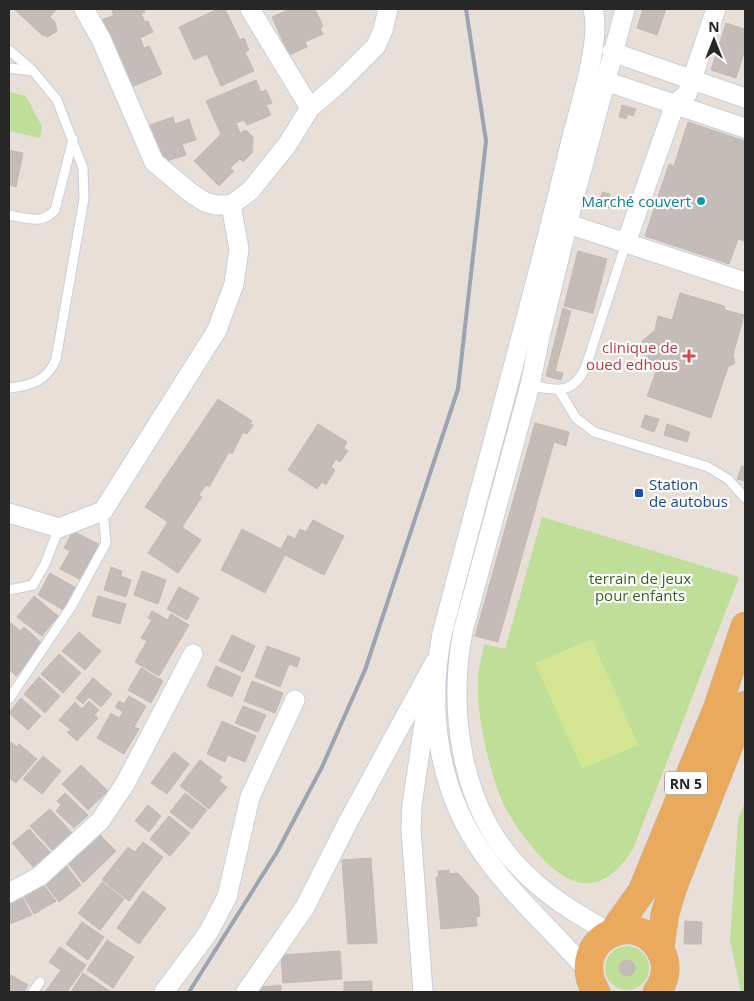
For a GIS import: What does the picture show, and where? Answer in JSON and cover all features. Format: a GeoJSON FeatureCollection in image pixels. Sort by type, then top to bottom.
{"type":"FeatureCollection","features":[{"type":"Feature","properties":{"kind":"main road","name":"RN 5"},"geometry":{"type":"LineString","coordinates":[[612,932],[642,891],[716,709],[745,626]]}},
{"type":"Feature","properties":{"kind":"main road","name":"RN 5"},"geometry":{"type":"LineString","coordinates":[[660,948],[665,914],[673,887],[745,705]]}},
{"type":"Feature","properties":{"kind":"main road"},"geometry":{"type":"LineString","coordinates":[[592,985],[589,958],[594,947],[612,932],[639,931],[651,938],[660,948],[665,960],[666,973],[657,992]]}},
{"type":"Feature","properties":{"kind":"street"},"geometry":{"type":"LineString","coordinates":[[84,9],[101,39],[154,162],[167,175],[205,202],[231,205],[250,191],[286,145],[310,108],[367,57],[383,30],[388,9]]}},
{"type":"Feature","properties":{"kind":"street"},"geometry":{"type":"LineString","coordinates":[[250,9],[310,108]]}},
{"type":"Feature","properties":{"kind":"street"},"geometry":{"type":"LineString","coordinates":[[423,992],[411,830],[415,781],[429,691],[555,208],[595,33],[596,19],[593,9]]}},
{"type":"Feature","properties":{"kind":"street"},"geometry":{"type":"LineString","coordinates":[[612,932],[571,911],[552,898],[515,864],[493,833],[471,782],[458,723],[456,697],[458,656],[463,631],[530,385],[540,337],[604,81],[625,9]]}},
{"type":"Feature","properties":{"kind":"street"},"geometry":{"type":"LineString","coordinates":[[626,243],[675,104],[687,94],[716,9]]}},
{"type":"Feature","properties":{"kind":"street"},"geometry":{"type":"LineString","coordinates":[[612,52],[745,98]]}},
{"type":"Feature","properties":{"kind":"street"},"geometry":{"type":"LineString","coordinates":[[604,81],[745,128]]}},
{"type":"Feature","properties":{"kind":"street"},"geometry":{"type":"LineString","coordinates":[[9,513],[59,528],[103,511],[217,330],[234,284],[239,249],[231,205]]}},
{"type":"Feature","properties":{"kind":"street"},"geometry":{"type":"LineString","coordinates":[[568,224],[745,282]]}},
{"type":"Feature","properties":{"kind":"street"},"geometry":{"type":"LineString","coordinates":[[9,893],[40,876],[100,821],[125,784],[193,654]]}},
{"type":"Feature","properties":{"kind":"street"},"geometry":{"type":"LineString","coordinates":[[438,656],[435,702],[438,739],[444,772],[454,801],[467,828],[484,854],[592,985]]}},
{"type":"Feature","properties":{"kind":"street"},"geometry":{"type":"LineString","coordinates":[[246,992],[305,907],[352,814],[438,656]]}},
{"type":"Feature","properties":{"kind":"street"},"geometry":{"type":"LineString","coordinates":[[164,992],[208,933],[227,897],[250,797],[295,700]]}},
{"type":"Feature","properties":{"kind":"street"},"geometry":{"type":"LineString","coordinates":[[415,781],[426,754],[438,739]]}},
{"type":"Feature","properties":{"kind":"lane"},"geometry":{"type":"LineString","coordinates":[[9,50],[33,71],[57,100],[83,168],[84,199],[56,359],[52,370],[37,383],[9,388]]}},
{"type":"Feature","properties":{"kind":"lane"},"geometry":{"type":"LineString","coordinates":[[9,68],[33,71]]}},
{"type":"Feature","properties":{"kind":"lane"},"geometry":{"type":"LineString","coordinates":[[9,215],[40,220],[49,217],[55,210],[73,139]]}},
{"type":"Feature","properties":{"kind":"lane"},"geometry":{"type":"LineString","coordinates":[[530,385],[559,390],[570,387],[582,375],[626,243]]}},
{"type":"Feature","properties":{"kind":"lane"},"geometry":{"type":"LineString","coordinates":[[9,380],[19,387]]}},
{"type":"Feature","properties":{"kind":"lane"},"geometry":{"type":"LineString","coordinates":[[559,390],[576,418],[594,432],[708,467],[728,479],[745,496]]}},
{"type":"Feature","properties":{"kind":"lane"},"geometry":{"type":"LineString","coordinates":[[9,699],[71,606],[106,544],[103,511]]}},
{"type":"Feature","properties":{"kind":"lane"},"geometry":{"type":"LineString","coordinates":[[9,590],[33,585],[45,564],[59,528]]}},
{"type":"Feature","properties":{"kind":"lane"},"geometry":{"type":"LineString","coordinates":[[33,992],[40,982]]}},
{"type":"Feature","properties":{"kind":"green space"},"geometry":{"type":"Polygon","coordinates":[[[9,92],[26,96],[42,127],[40,138],[9,131],[9,92]]]}},
{"type":"Feature","properties":{"kind":"green space","name":"terrain de jeux pour enfants"},"geometry":{"type":"Polygon","coordinates":[[[542,517],[739,577],[633,849],[621,865],[609,876],[597,882],[584,883],[572,880],[559,873],[534,849],[520,831],[507,811],[497,787],[487,754],[480,718],[478,677],[484,644],[505,649],[542,517]]]}},
{"type":"Feature","properties":{"kind":"green space"},"geometry":{"type":"Polygon","coordinates":[[[592,639],[638,745],[582,769],[535,663],[592,639]]]}},
{"type":"Feature","properties":{"kind":"green space"},"geometry":{"type":"Polygon","coordinates":[[[745,801],[745,992],[741,992],[730,941],[738,820],[745,801]]]}},
{"type":"Feature","properties":{"kind":"green space"},"geometry":{"type":"Polygon","coordinates":[[[627,946],[639,950],[645,956],[649,968],[645,980],[639,986],[627,990],[615,986],[609,980],[605,968],[609,956],[615,950],[627,946]]]}},
{"type":"Feature","properties":{"kind":"building"},"geometry":{"type":"Polygon","coordinates":[[[14,9],[57,9],[50,17],[55,22],[57,31],[48,37],[42,35],[14,9]]]}},
{"type":"Feature","properties":{"kind":"building"},"geometry":{"type":"Polygon","coordinates":[[[116,9],[144,9],[145,12],[141,14],[145,22],[148,21],[153,32],[140,38],[144,48],[149,46],[162,74],[132,87],[102,20],[114,15],[112,11],[116,9]]]}},
{"type":"Feature","properties":{"kind":"building"},"geometry":{"type":"Polygon","coordinates":[[[218,9],[225,9],[240,40],[244,38],[249,50],[245,52],[254,71],[221,86],[207,54],[194,60],[179,27],[218,9]]]}},
{"type":"Feature","properties":{"kind":"building"},"geometry":{"type":"Polygon","coordinates":[[[290,9],[315,9],[323,26],[320,28],[323,34],[305,42],[307,47],[289,55],[272,17],[290,9]]]}},
{"type":"Feature","properties":{"kind":"building"},"geometry":{"type":"Polygon","coordinates":[[[643,9],[666,9],[657,35],[637,28],[643,9]]]}},
{"type":"Feature","properties":{"kind":"building"},"geometry":{"type":"Polygon","coordinates":[[[726,23],[745,29],[745,49],[736,78],[711,70],[726,23]]]}},
{"type":"Feature","properties":{"kind":"building"},"geometry":{"type":"Polygon","coordinates":[[[256,80],[261,92],[266,90],[272,103],[266,105],[271,115],[247,125],[244,120],[236,123],[240,133],[246,130],[253,137],[252,153],[243,162],[240,159],[230,168],[234,171],[219,186],[194,161],[221,134],[206,101],[256,80]]]}},
{"type":"Feature","properties":{"kind":"building"},"geometry":{"type":"Polygon","coordinates":[[[622,105],[636,109],[633,116],[628,114],[626,119],[619,117],[622,105]]]}},
{"type":"Feature","properties":{"kind":"building"},"geometry":{"type":"Polygon","coordinates":[[[173,117],[175,124],[189,119],[196,140],[182,144],[186,155],[160,163],[147,126],[173,117]]]}},
{"type":"Feature","properties":{"kind":"building","name":"Marché couvert"},"geometry":{"type":"Polygon","coordinates":[[[688,122],[745,141],[745,241],[738,239],[729,264],[645,236],[669,164],[674,166],[688,122]]]}},
{"type":"Feature","properties":{"kind":"building"},"geometry":{"type":"Polygon","coordinates":[[[9,150],[23,153],[16,187],[9,185],[9,150]]]}},
{"type":"Feature","properties":{"kind":"building"},"geometry":{"type":"Polygon","coordinates":[[[699,177],[732,188],[724,213],[688,202],[692,188],[695,189],[699,177]]]}},
{"type":"Feature","properties":{"kind":"building"},"geometry":{"type":"Polygon","coordinates":[[[602,192],[610,194],[609,199],[612,200],[610,208],[599,205],[602,192]]]}},
{"type":"Feature","properties":{"kind":"building"},"geometry":{"type":"Polygon","coordinates":[[[578,251],[607,259],[593,313],[564,306],[578,251]]]}},
{"type":"Feature","properties":{"kind":"building","name":"clinique de oued edhous"},"geometry":{"type":"Polygon","coordinates":[[[680,293],[724,306],[725,310],[744,315],[733,355],[735,363],[728,367],[711,418],[647,396],[656,372],[641,367],[645,357],[642,341],[655,330],[658,316],[672,320],[680,293]]]}},
{"type":"Feature","properties":{"kind":"building"},"geometry":{"type":"Polygon","coordinates":[[[563,308],[571,311],[555,371],[563,373],[561,380],[546,376],[563,308]]]}},
{"type":"Feature","properties":{"kind":"building"},"geometry":{"type":"Polygon","coordinates":[[[218,399],[252,421],[250,424],[253,425],[247,434],[243,432],[232,454],[229,452],[209,487],[206,485],[199,495],[202,497],[182,527],[201,540],[178,573],[148,553],[168,522],[145,507],[218,399]]]}},
{"type":"Feature","properties":{"kind":"building"},"geometry":{"type":"Polygon","coordinates":[[[645,415],[659,419],[654,432],[641,427],[645,415]]]}},
{"type":"Feature","properties":{"kind":"building"},"geometry":{"type":"Polygon","coordinates":[[[535,423],[569,432],[566,446],[554,442],[498,642],[475,636],[535,423]]]}},
{"type":"Feature","properties":{"kind":"building"},"geometry":{"type":"Polygon","coordinates":[[[318,424],[347,442],[344,448],[348,451],[340,462],[336,459],[331,467],[335,470],[326,485],[322,482],[317,489],[288,470],[318,424]]]}},
{"type":"Feature","properties":{"kind":"building"},"geometry":{"type":"Polygon","coordinates":[[[667,424],[690,432],[687,442],[664,435],[667,424]]]}},
{"type":"Feature","properties":{"kind":"building"},"geometry":{"type":"Polygon","coordinates":[[[742,466],[745,467],[745,481],[737,479],[742,466]]]}},
{"type":"Feature","properties":{"kind":"building"},"geometry":{"type":"Polygon","coordinates":[[[313,520],[344,536],[324,575],[285,555],[265,593],[221,570],[242,529],[281,549],[288,535],[295,539],[300,529],[306,532],[313,520]]]}},
{"type":"Feature","properties":{"kind":"building"},"geometry":{"type":"Polygon","coordinates":[[[73,531],[102,546],[83,581],[60,569],[70,551],[64,548],[73,531]]]}},
{"type":"Feature","properties":{"kind":"building"},"geometry":{"type":"Polygon","coordinates":[[[111,567],[122,571],[121,576],[131,580],[126,597],[104,590],[111,567]]]}},
{"type":"Feature","properties":{"kind":"building"},"geometry":{"type":"Polygon","coordinates":[[[142,571],[166,580],[158,604],[134,595],[142,571]]]}},
{"type":"Feature","properties":{"kind":"building"},"geometry":{"type":"Polygon","coordinates":[[[50,573],[78,589],[65,611],[38,595],[50,573]]]}},
{"type":"Feature","properties":{"kind":"building"},"geometry":{"type":"Polygon","coordinates":[[[179,587],[199,598],[187,620],[167,609],[179,587]]]}},
{"type":"Feature","properties":{"kind":"building"},"geometry":{"type":"Polygon","coordinates":[[[34,596],[58,616],[42,636],[17,617],[34,596]]]}},
{"type":"Feature","properties":{"kind":"building"},"geometry":{"type":"Polygon","coordinates":[[[98,596],[126,604],[120,624],[92,616],[98,596]]]}},
{"type":"Feature","properties":{"kind":"building"},"geometry":{"type":"Polygon","coordinates":[[[152,611],[168,620],[171,614],[189,625],[159,676],[135,662],[147,641],[141,638],[152,620],[148,618],[152,611]]]}},
{"type":"Feature","properties":{"kind":"building"},"geometry":{"type":"Polygon","coordinates":[[[9,621],[20,631],[24,627],[44,645],[16,676],[9,669],[9,621]]]}},
{"type":"Feature","properties":{"kind":"building"},"geometry":{"type":"Polygon","coordinates":[[[79,632],[101,651],[85,670],[62,651],[79,632]]]}},
{"type":"Feature","properties":{"kind":"building"},"geometry":{"type":"Polygon","coordinates":[[[232,635],[255,646],[243,672],[219,661],[232,635]]]}},
{"type":"Feature","properties":{"kind":"building"},"geometry":{"type":"Polygon","coordinates":[[[267,646],[300,658],[297,667],[289,664],[280,687],[255,677],[267,646]]]}},
{"type":"Feature","properties":{"kind":"building"},"geometry":{"type":"Polygon","coordinates":[[[59,654],[81,673],[63,693],[41,674],[59,654]]]}},
{"type":"Feature","properties":{"kind":"building"},"geometry":{"type":"Polygon","coordinates":[[[216,666],[241,677],[232,697],[207,686],[216,666]]]}},
{"type":"Feature","properties":{"kind":"building"},"geometry":{"type":"Polygon","coordinates":[[[141,668],[163,681],[151,703],[128,690],[141,668]]]}},
{"type":"Feature","properties":{"kind":"building"},"geometry":{"type":"Polygon","coordinates":[[[39,677],[60,696],[45,713],[24,694],[39,677]]]}},
{"type":"Feature","properties":{"kind":"building"},"geometry":{"type":"Polygon","coordinates":[[[93,678],[112,694],[101,707],[89,697],[83,704],[76,698],[93,678]]]}},
{"type":"Feature","properties":{"kind":"building"},"geometry":{"type":"Polygon","coordinates":[[[252,681],[283,693],[275,713],[244,701],[252,681]]]}},
{"type":"Feature","properties":{"kind":"building"},"geometry":{"type":"Polygon","coordinates":[[[129,696],[146,706],[134,727],[139,729],[124,754],[97,738],[111,713],[119,718],[123,712],[115,707],[119,701],[124,704],[129,696]]]}},
{"type":"Feature","properties":{"kind":"building"},"geometry":{"type":"Polygon","coordinates":[[[21,698],[41,716],[28,730],[9,713],[21,698]]]}},
{"type":"Feature","properties":{"kind":"building"},"geometry":{"type":"Polygon","coordinates":[[[89,701],[99,710],[94,715],[98,718],[77,741],[67,732],[71,730],[59,720],[75,702],[82,709],[89,701]]]}},
{"type":"Feature","properties":{"kind":"building"},"geometry":{"type":"Polygon","coordinates":[[[243,706],[266,715],[258,732],[235,723],[243,706]]]}},
{"type":"Feature","properties":{"kind":"building"},"geometry":{"type":"Polygon","coordinates":[[[222,721],[256,736],[245,762],[228,755],[225,762],[207,754],[222,721]]]}},
{"type":"Feature","properties":{"kind":"building"},"geometry":{"type":"Polygon","coordinates":[[[9,741],[17,747],[19,744],[37,759],[16,783],[9,778],[9,741]]]}},
{"type":"Feature","properties":{"kind":"building"},"geometry":{"type":"Polygon","coordinates":[[[174,752],[189,764],[167,794],[151,783],[174,752]]]}},
{"type":"Feature","properties":{"kind":"building"},"geometry":{"type":"Polygon","coordinates":[[[43,756],[61,771],[42,794],[23,779],[43,756]]]}},
{"type":"Feature","properties":{"kind":"building"},"geometry":{"type":"Polygon","coordinates":[[[200,760],[222,777],[219,781],[227,787],[209,809],[180,786],[200,760]]]}},
{"type":"Feature","properties":{"kind":"building"},"geometry":{"type":"Polygon","coordinates":[[[81,765],[108,791],[88,810],[62,784],[81,765]]]}},
{"type":"Feature","properties":{"kind":"building"},"geometry":{"type":"Polygon","coordinates":[[[65,793],[88,815],[74,828],[56,811],[61,805],[57,801],[65,793]]]}},
{"type":"Feature","properties":{"kind":"building"},"geometry":{"type":"Polygon","coordinates":[[[185,793],[207,810],[192,829],[170,812],[185,793]]]}},
{"type":"Feature","properties":{"kind":"building"},"geometry":{"type":"Polygon","coordinates":[[[148,805],[161,816],[149,832],[135,821],[148,805]]]}},
{"type":"Feature","properties":{"kind":"building"},"geometry":{"type":"Polygon","coordinates":[[[50,809],[72,833],[53,851],[30,826],[50,809]]]}},
{"type":"Feature","properties":{"kind":"building"},"geometry":{"type":"Polygon","coordinates":[[[169,816],[190,833],[170,856],[150,839],[169,816]]]}},
{"type":"Feature","properties":{"kind":"building"},"geometry":{"type":"Polygon","coordinates":[[[29,829],[50,852],[33,867],[12,843],[29,829]]]}},
{"type":"Feature","properties":{"kind":"building"},"geometry":{"type":"Polygon","coordinates":[[[98,833],[116,851],[83,883],[68,863],[98,833]]]}},
{"type":"Feature","properties":{"kind":"building"},"geometry":{"type":"Polygon","coordinates":[[[143,842],[163,857],[129,901],[102,880],[128,847],[135,852],[143,842]]]}},
{"type":"Feature","properties":{"kind":"building"},"geometry":{"type":"Polygon","coordinates":[[[371,858],[377,943],[348,944],[342,860],[371,858]]]}},
{"type":"Feature","properties":{"kind":"building"},"geometry":{"type":"Polygon","coordinates":[[[65,864],[81,885],[59,902],[43,881],[65,864]]]}},
{"type":"Feature","properties":{"kind":"building"},"geometry":{"type":"Polygon","coordinates":[[[449,870],[449,874],[458,873],[478,896],[480,916],[476,917],[477,926],[441,929],[436,877],[439,877],[438,871],[449,870]]]}},
{"type":"Feature","properties":{"kind":"building"},"geometry":{"type":"Polygon","coordinates":[[[102,882],[124,899],[100,930],[78,913],[102,882]]]}},
{"type":"Feature","properties":{"kind":"building"},"geometry":{"type":"Polygon","coordinates":[[[42,883],[56,901],[34,914],[23,895],[42,883]]]}},
{"type":"Feature","properties":{"kind":"building"},"geometry":{"type":"Polygon","coordinates":[[[143,891],[166,908],[139,944],[117,928],[143,891]]]}},
{"type":"Feature","properties":{"kind":"building"},"geometry":{"type":"Polygon","coordinates":[[[22,897],[32,915],[10,924],[9,902],[22,897]]]}},
{"type":"Feature","properties":{"kind":"building"},"geometry":{"type":"Polygon","coordinates":[[[685,921],[702,922],[701,944],[684,944],[685,921]]]}},
{"type":"Feature","properties":{"kind":"building"},"geometry":{"type":"Polygon","coordinates":[[[82,922],[104,937],[88,960],[66,944],[82,922]]]}},
{"type":"Feature","properties":{"kind":"building"},"geometry":{"type":"Polygon","coordinates":[[[107,940],[134,957],[113,988],[87,970],[107,940]]]}},
{"type":"Feature","properties":{"kind":"building"},"geometry":{"type":"Polygon","coordinates":[[[60,947],[86,965],[67,992],[45,992],[61,970],[49,962],[60,947]]]}},
{"type":"Feature","properties":{"kind":"building"},"geometry":{"type":"Polygon","coordinates":[[[340,951],[342,979],[283,983],[281,955],[340,951]]]}},
{"type":"Feature","properties":{"kind":"building"},"geometry":{"type":"Polygon","coordinates":[[[627,960],[635,968],[627,976],[619,968],[627,960]]]}},
{"type":"Feature","properties":{"kind":"building"},"geometry":{"type":"Polygon","coordinates":[[[624,963],[632,966],[629,974],[621,970],[624,963]]]}},
{"type":"Feature","properties":{"kind":"building"},"geometry":{"type":"Polygon","coordinates":[[[83,973],[111,992],[71,992],[83,973]]]}},
{"type":"Feature","properties":{"kind":"building"},"geometry":{"type":"Polygon","coordinates":[[[9,974],[28,985],[24,992],[13,990],[9,992],[9,974]]]}},
{"type":"Feature","properties":{"kind":"building"},"geometry":{"type":"Polygon","coordinates":[[[372,981],[372,992],[344,992],[344,982],[372,981]]]}},
{"type":"Feature","properties":{"kind":"building"},"geometry":{"type":"Polygon","coordinates":[[[281,985],[281,992],[261,992],[260,987],[281,985]]]}},
{"type":"Feature","properties":{"kind":"railway"},"geometry":{"type":"LineString","coordinates":[[189,992],[277,852],[322,767],[365,670],[458,389],[486,141],[466,9]]}},
{"type":"Feature","properties":{"kind":"place","name":"Marché couvert"},"geometry":{"type":"Point","coordinates":[701,201]}},
{"type":"Feature","properties":{"kind":"place","name":"clinique de oued edhous"},"geometry":{"type":"Point","coordinates":[689,356]}},
{"type":"Feature","properties":{"kind":"place","name":"Station de autobus"},"geometry":{"type":"Point","coordinates":[639,493]}}]}
